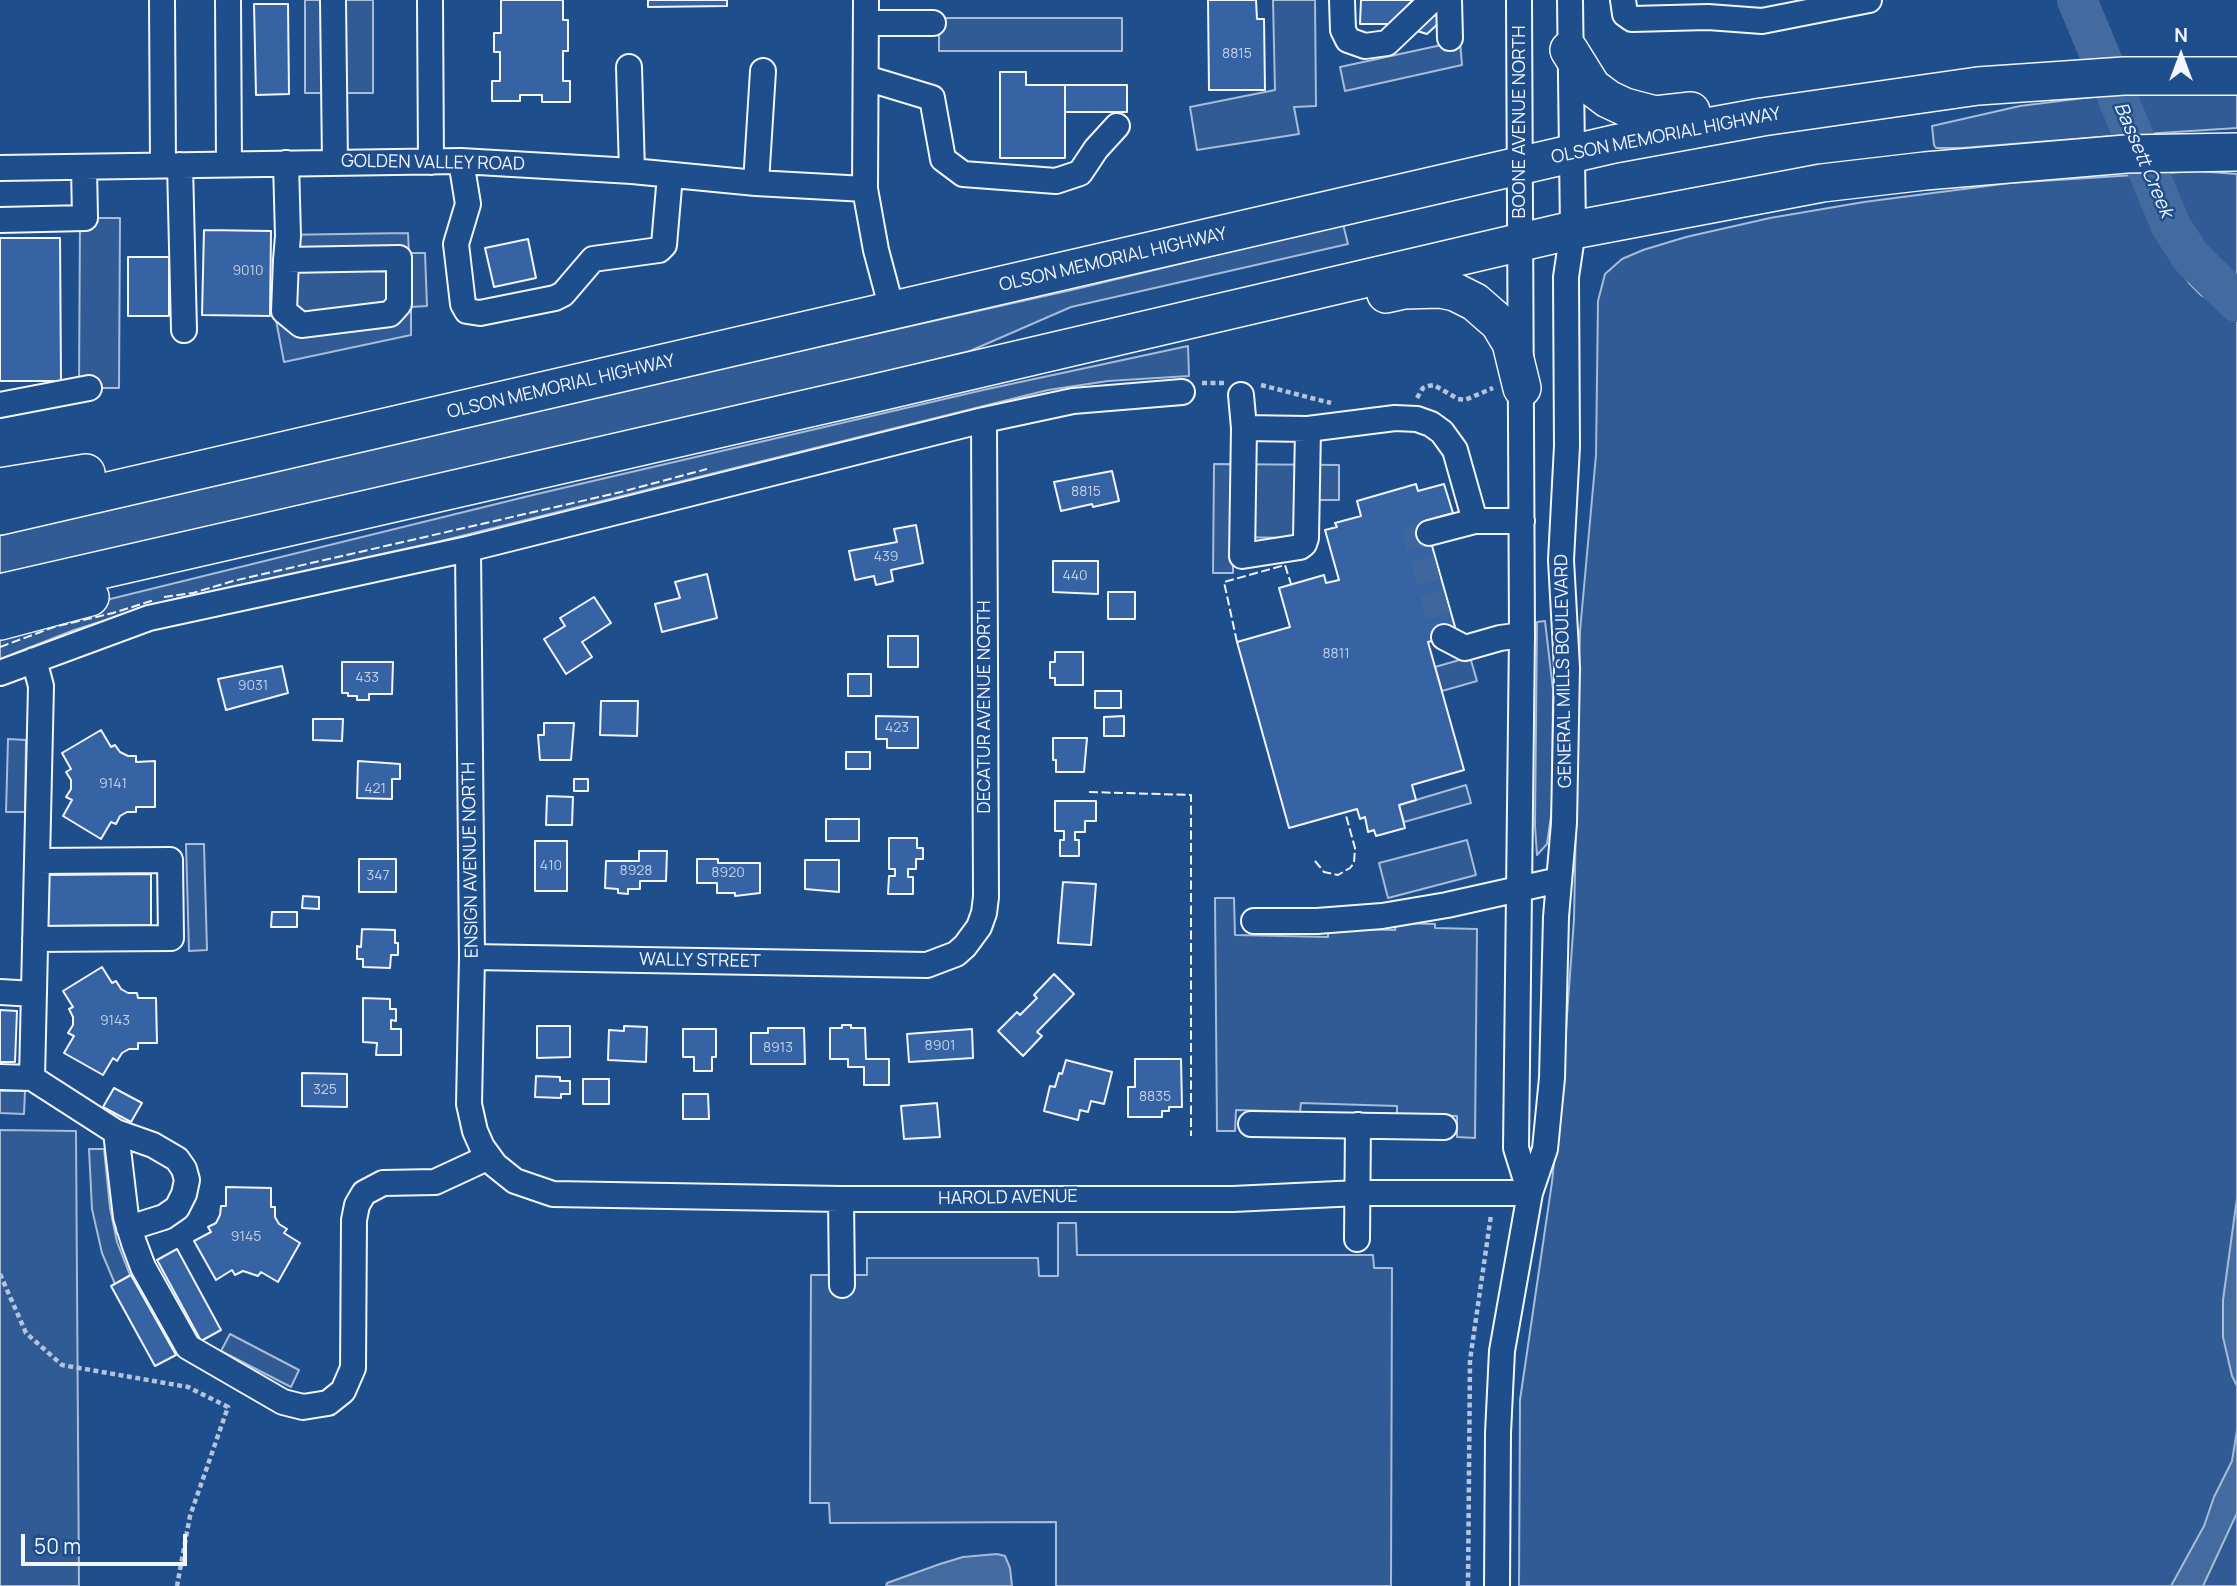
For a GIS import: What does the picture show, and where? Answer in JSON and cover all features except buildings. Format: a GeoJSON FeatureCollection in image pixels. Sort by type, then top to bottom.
{"type":"FeatureCollection","features":[{"type":"Feature","properties":{"kind":"highway"},"geometry":{"type":"LineString","coordinates":[[1569,50],[1592,87],[1625,107],[1655,115],[1867,82],[1938,92]]}},
{"type":"Feature","properties":{"kind":"highway","name":"OLSON MEMORIAL HIGHWAY"},"geometry":{"type":"LineString","coordinates":[[0,516],[1570,154],[1762,117],[1979,86],[2109,77],[2237,75]]}},
{"type":"Feature","properties":{"kind":"highway"},"geometry":{"type":"LineString","coordinates":[[0,593],[1141,332],[1573,230],[1822,183],[1924,171],[2142,154],[2237,152]]}},
{"type":"Feature","properties":{"kind":"highway"},"geometry":{"type":"LineString","coordinates":[[1141,332],[1241,329],[1404,289],[1440,289],[1470,299],[1486,310],[1499,324],[1511,343],[1510,387]]}},
{"type":"Feature","properties":{"kind":"highway"},"geometry":{"type":"LineString","coordinates":[[0,487],[102,470],[313,444]]}},
{"type":"Feature","properties":{"kind":"highway"},"geometry":{"type":"LineString","coordinates":[[0,621],[197,571],[298,542],[394,503]]}},
{"type":"Feature","properties":{"kind":"street"},"geometry":{"type":"LineString","coordinates":[[162,0],[184,330]]}},
{"type":"Feature","properties":{"kind":"street"},"geometry":{"type":"LineString","coordinates":[[228,0],[229,164]]}},
{"type":"Feature","properties":{"kind":"street"},"geometry":{"type":"LineString","coordinates":[[333,0],[335,162]]}},
{"type":"Feature","properties":{"kind":"street"},"geometry":{"type":"LineString","coordinates":[[430,0],[432,162]]}},
{"type":"Feature","properties":{"kind":"street"},"geometry":{"type":"LineString","coordinates":[[1342,0],[1343,30],[1348,40],[1364,46],[1387,43],[1432,0]]}},
{"type":"Feature","properties":{"kind":"street"},"geometry":{"type":"LineString","coordinates":[[1449,0],[1450,38]]}},
{"type":"Feature","properties":{"kind":"street","name":"BOONE AVENUE NORTH"},"geometry":{"type":"LineString","coordinates":[[1519,0],[1520,244]]}},
{"type":"Feature","properties":{"kind":"street"},"geometry":{"type":"LineString","coordinates":[[1570,0],[1573,230]]}},
{"type":"Feature","properties":{"kind":"street"},"geometry":{"type":"LineString","coordinates":[[1623,0],[1625,14],[1632,19],[1752,11],[1806,0]]}},
{"type":"Feature","properties":{"kind":"street"},"geometry":{"type":"LineString","coordinates":[[1715,12],[1762,21],[1868,0]]}},
{"type":"Feature","properties":{"kind":"street"},"geometry":{"type":"LineString","coordinates":[[892,310],[876,250],[865,189],[866,11],[933,23]]}},
{"type":"Feature","properties":{"kind":"street"},"geometry":{"type":"LineString","coordinates":[[629,66],[632,171]]}},
{"type":"Feature","properties":{"kind":"street"},"geometry":{"type":"LineString","coordinates":[[756,183],[764,71]]}},
{"type":"Feature","properties":{"kind":"street"},"geometry":{"type":"LineString","coordinates":[[866,78],[932,98],[943,159],[963,174],[1056,181],[1080,173],[1096,149],[1117,126]]}},
{"type":"Feature","properties":{"kind":"street"},"geometry":{"type":"LineString","coordinates":[[461,161],[468,204],[456,244],[463,304],[467,311],[480,313],[555,298],[563,294],[593,259],[659,250],[664,245],[670,175]]}},
{"type":"Feature","properties":{"kind":"street","name":"GOLDEN VALLEY ROAD"},"geometry":{"type":"LineString","coordinates":[[0,168],[461,161],[865,189]]}},
{"type":"Feature","properties":{"kind":"street"},"geometry":{"type":"LineString","coordinates":[[286,163],[288,236],[286,260],[285,311],[301,325],[390,314],[399,304],[399,258],[286,260]]}},
{"type":"Feature","properties":{"kind":"street"},"geometry":{"type":"LineString","coordinates":[[0,220],[85,218],[83,167]]}},
{"type":"Feature","properties":{"kind":"street","name":"GENERAL MILLS BOULEVARD"},"geometry":{"type":"LineString","coordinates":[[1497,1586],[1497,1443],[1501,1363],[1530,1193],[1545,1149],[1549,1112],[1556,917],[1564,823],[1567,668],[1561,560],[1567,446],[1566,277],[1573,230]]}},
{"type":"Feature","properties":{"kind":"street","name":"GENERAL MILLS BOULEVARD"},"geometry":{"type":"LineString","coordinates":[[1520,244],[1510,387],[1521,521],[1522,635],[1516,1147],[1530,1193]]}},
{"type":"Feature","properties":{"kind":"street"},"geometry":{"type":"LineString","coordinates":[[0,405],[89,388]]}},
{"type":"Feature","properties":{"kind":"street"},"geometry":{"type":"LineString","coordinates":[[0,673],[149,618],[468,549],[984,420],[1073,401],[1182,392]]}},
{"type":"Feature","properties":{"kind":"street"},"geometry":{"type":"LineString","coordinates":[[1241,396],[1244,428],[1242,556],[1300,547],[1304,544],[1308,429]]}},
{"type":"Feature","properties":{"kind":"street"},"geometry":{"type":"LineString","coordinates":[[1244,428],[1308,429],[1395,418],[1418,419],[1431,424],[1450,441],[1455,450],[1475,521]]}},
{"type":"Feature","properties":{"kind":"street","name":"DECATUR AVENUE NORTH"},"geometry":{"type":"LineString","coordinates":[[927,965],[956,954],[965,946],[979,927],[986,897],[984,420]]}},
{"type":"Feature","properties":{"kind":"street"},"geometry":{"type":"LineString","coordinates":[[1429,533],[1475,521],[1521,521]]}},
{"type":"Feature","properties":{"kind":"street","name":"ENSIGN AVENUE NORTH"},"geometry":{"type":"LineString","coordinates":[[468,549],[472,957],[469,1104],[475,1130],[492,1161]]}},
{"type":"Feature","properties":{"kind":"street"},"geometry":{"type":"LineString","coordinates":[[1444,637],[1465,648],[1522,635]]}},
{"type":"Feature","properties":{"kind":"street"},"geometry":{"type":"LineString","coordinates":[[32,1078],[41,686],[34,660]]}},
{"type":"Feature","properties":{"kind":"street"},"geometry":{"type":"LineString","coordinates":[[35,939],[171,938],[170,860],[37,861]]}},
{"type":"Feature","properties":{"kind":"street"},"geometry":{"type":"LineString","coordinates":[[1254,921],[1317,921],[1382,916],[1559,880]]}},
{"type":"Feature","properties":{"kind":"street","name":"WALLY STREET"},"geometry":{"type":"LineString","coordinates":[[472,957],[927,965]]}},
{"type":"Feature","properties":{"kind":"street"},"geometry":{"type":"LineString","coordinates":[[0,992],[34,994]]}},
{"type":"Feature","properties":{"kind":"street"},"geometry":{"type":"LineString","coordinates":[[0,1077],[32,1078],[116,1132],[153,1145],[177,1159],[187,1180],[177,1208],[164,1217],[129,1228]]}},
{"type":"Feature","properties":{"kind":"street"},"geometry":{"type":"LineString","coordinates":[[1251,1124],[1444,1126]]}},
{"type":"Feature","properties":{"kind":"street"},"geometry":{"type":"LineString","coordinates":[[1357,1239],[1358,1125]]}},
{"type":"Feature","properties":{"kind":"street"},"geometry":{"type":"LineString","coordinates":[[116,1132],[129,1228],[143,1267],[188,1347],[283,1402],[303,1407],[328,1403],[344,1391],[353,1368],[354,1220],[357,1205],[364,1193],[383,1183],[435,1182],[492,1161]]}},
{"type":"Feature","properties":{"kind":"street","name":"HAROLD AVENUE"},"geometry":{"type":"LineString","coordinates":[[492,1161],[515,1181],[553,1194],[841,1199],[1233,1199],[1358,1193],[1530,1193]]}},
{"type":"Feature","properties":{"kind":"street"},"geometry":{"type":"LineString","coordinates":[[841,1199],[842,1285]]}},
{"type":"Feature","properties":{"kind":"path"},"geometry":{"type":"LineString","coordinates":[[1417,399],[1419,392],[1434,385],[1458,399],[1465,400],[1510,387]]}},
{"type":"Feature","properties":{"kind":"path"},"geometry":{"type":"LineString","coordinates":[[1468,1586],[1470,1360],[1494,1193]]}},
{"type":"Feature","properties":{"kind":"path"},"geometry":{"type":"LineString","coordinates":[[0,1274],[26,1333],[62,1365],[188,1387],[228,1408],[190,1516],[177,1586]]}},
{"type":"Feature","properties":{"kind":"shaded area"},"geometry":{"type":"Polygon","coordinates":[[[305,0],[373,0],[373,93],[305,93],[305,0]]]}},
{"type":"Feature","properties":{"kind":"shaded area"},"geometry":{"type":"Polygon","coordinates":[[[1273,0],[1315,0],[1316,106],[1294,107],[1299,134],[1197,150],[1190,107],[1275,90],[1273,0]]]}},
{"type":"Feature","properties":{"kind":"shaded area"},"geometry":{"type":"Polygon","coordinates":[[[939,18],[1122,18],[1122,51],[939,51],[939,18]]]}},
{"type":"Feature","properties":{"kind":"shaded area"},"geometry":{"type":"Polygon","coordinates":[[[1460,41],[1462,65],[1345,91],[1340,67],[1460,41]]]}},
{"type":"Feature","properties":{"kind":"shaded area"},"geometry":{"type":"Polygon","coordinates":[[[2237,92],[2237,128],[2144,134],[2128,95],[2237,92]]]}},
{"type":"Feature","properties":{"kind":"shaded area"},"geometry":{"type":"Polygon","coordinates":[[[2108,95],[2125,135],[1962,148],[1936,148],[1934,145],[1932,126],[2020,106],[2108,95]]]}},
{"type":"Feature","properties":{"kind":"shaded area"},"geometry":{"type":"Polygon","coordinates":[[[2108,95],[2128,95],[2144,134],[2125,135],[2108,95]]]}},
{"type":"Feature","properties":{"kind":"shaded area"},"geometry":{"type":"Polygon","coordinates":[[[2197,171],[2237,174],[2237,1586],[1519,1586],[1520,1400],[1552,1182],[1574,919],[1580,631],[1596,455],[1598,301],[1605,274],[1622,259],[1643,250],[1770,218],[1864,202],[2010,183],[2197,171]]]}},
{"type":"Feature","properties":{"kind":"shaded area"},"geometry":{"type":"Polygon","coordinates":[[[2162,174],[2170,181],[2179,211],[2213,256],[2237,278],[2237,319],[2201,295],[2189,283],[2167,245],[2159,237],[2138,182],[2142,175],[2162,174]]]}},
{"type":"Feature","properties":{"kind":"shaded area"},"geometry":{"type":"Polygon","coordinates":[[[80,218],[120,218],[119,388],[79,388],[80,218]]]}},
{"type":"Feature","properties":{"kind":"shaded area"},"geometry":{"type":"Polygon","coordinates":[[[1343,224],[1348,244],[1071,307],[970,351],[759,403],[0,575],[0,534],[1076,289],[1343,224]]]}},
{"type":"Feature","properties":{"kind":"shaded area"},"geometry":{"type":"Polygon","coordinates":[[[408,233],[409,253],[425,253],[427,306],[411,307],[411,335],[284,362],[276,320],[277,235],[408,233]]]}},
{"type":"Feature","properties":{"kind":"shaded area"},"geometry":{"type":"Polygon","coordinates":[[[1188,346],[1189,376],[1108,381],[1048,390],[441,541],[171,600],[74,630],[0,659],[0,629],[98,602],[537,494],[983,390],[1188,346]]]}},
{"type":"Feature","properties":{"kind":"shaded area"},"geometry":{"type":"Polygon","coordinates":[[[1214,464],[1339,465],[1339,500],[1294,500],[1294,538],[1233,537],[1233,573],[1213,573],[1214,464]]]}},
{"type":"Feature","properties":{"kind":"shaded area"},"geometry":{"type":"Polygon","coordinates":[[[1545,621],[1553,690],[1552,809],[1547,844],[1537,855],[1537,622],[1545,621]]]}},
{"type":"Feature","properties":{"kind":"shaded area"},"geometry":{"type":"Polygon","coordinates":[[[1470,657],[1477,681],[1442,691],[1435,667],[1470,657]]]}},
{"type":"Feature","properties":{"kind":"shaded area"},"geometry":{"type":"Polygon","coordinates":[[[8,739],[26,740],[25,812],[6,812],[8,739]]]}},
{"type":"Feature","properties":{"kind":"shaded area"},"geometry":{"type":"Polygon","coordinates":[[[1466,785],[1471,803],[1404,822],[1399,805],[1466,785]]]}},
{"type":"Feature","properties":{"kind":"shaded area"},"geometry":{"type":"Polygon","coordinates":[[[1467,840],[1476,875],[1388,898],[1379,863],[1467,840]]]}},
{"type":"Feature","properties":{"kind":"shaded area"},"geometry":{"type":"Polygon","coordinates":[[[186,844],[204,844],[207,950],[189,951],[186,844]]]}},
{"type":"Feature","properties":{"kind":"shaded area"},"geometry":{"type":"Polygon","coordinates":[[[1215,898],[1234,898],[1235,935],[1328,937],[1328,928],[1395,930],[1396,923],[1435,924],[1435,928],[1477,929],[1475,1138],[1457,1137],[1457,1116],[1397,1114],[1397,1106],[1301,1103],[1300,1112],[1236,1110],[1235,1131],[1217,1131],[1215,898]]]}},
{"type":"Feature","properties":{"kind":"shaded area"},"geometry":{"type":"Polygon","coordinates":[[[0,1091],[25,1091],[24,1114],[0,1113],[0,1091]]]}},
{"type":"Feature","properties":{"kind":"shaded area"},"geometry":{"type":"Polygon","coordinates":[[[0,1130],[76,1131],[79,1586],[0,1586],[0,1130]]]}},
{"type":"Feature","properties":{"kind":"shaded area"},"geometry":{"type":"Polygon","coordinates":[[[89,1149],[104,1149],[110,1208],[117,1242],[130,1275],[115,1284],[102,1253],[92,1209],[89,1149]]]}},
{"type":"Feature","properties":{"kind":"shaded area"},"geometry":{"type":"Polygon","coordinates":[[[2237,1198],[2237,1386],[2223,1337],[2223,1300],[2237,1198]]]}},
{"type":"Feature","properties":{"kind":"shaded area"},"geometry":{"type":"Polygon","coordinates":[[[1058,1223],[1076,1223],[1077,1255],[1373,1255],[1374,1268],[1392,1268],[1391,1586],[1056,1586],[1056,1522],[830,1523],[829,1503],[810,1503],[811,1275],[867,1275],[867,1258],[1038,1258],[1039,1276],[1058,1276],[1058,1223]]]}},
{"type":"Feature","properties":{"kind":"shaded area"},"geometry":{"type":"Polygon","coordinates":[[[230,1334],[299,1370],[291,1387],[221,1351],[230,1334]]]}},
{"type":"Feature","properties":{"kind":"shaded area"},"geometry":{"type":"Polygon","coordinates":[[[2237,1430],[2237,1513],[2203,1586],[2171,1586],[2204,1526],[2214,1497],[2232,1461],[2237,1430]]]}},
{"type":"Feature","properties":{"kind":"shaded area"},"geometry":{"type":"Polygon","coordinates":[[[997,1554],[1005,1556],[1010,1568],[1012,1586],[886,1586],[887,1583],[963,1557],[997,1554]]]}},
{"type":"Feature","properties":{"kind":"waterway","name":"Bassett Creek"},"geometry":{"type":"LineString","coordinates":[[2077,0],[2171,226],[2191,257],[2237,302]]}},
{"type":"Feature","properties":{"kind":"tunnel"},"geometry":{"type":"LineString","coordinates":[[1429,533],[1416,537],[1444,637]]}},
{"type":"Feature","properties":{"kind":"fence"},"geometry":{"type":"LineString","coordinates":[[164,597],[193,593],[233,581],[621,492],[707,469]]}},
{"type":"Feature","properties":{"kind":"fence"},"geometry":{"type":"LineString","coordinates":[[1237,642],[1224,582],[1285,565],[1291,584]]}},
{"type":"Feature","properties":{"kind":"fence"},"geometry":{"type":"LineString","coordinates":[[0,647],[54,627],[154,600]]}},
{"type":"Feature","properties":{"kind":"fence"},"geometry":{"type":"LineString","coordinates":[[1089,792],[1191,795],[1191,1136]]}},
{"type":"Feature","properties":{"kind":"fence"},"geometry":{"type":"LineString","coordinates":[[1315,861],[1324,872],[1338,875],[1354,863],[1355,848],[1345,812]]}}]}
